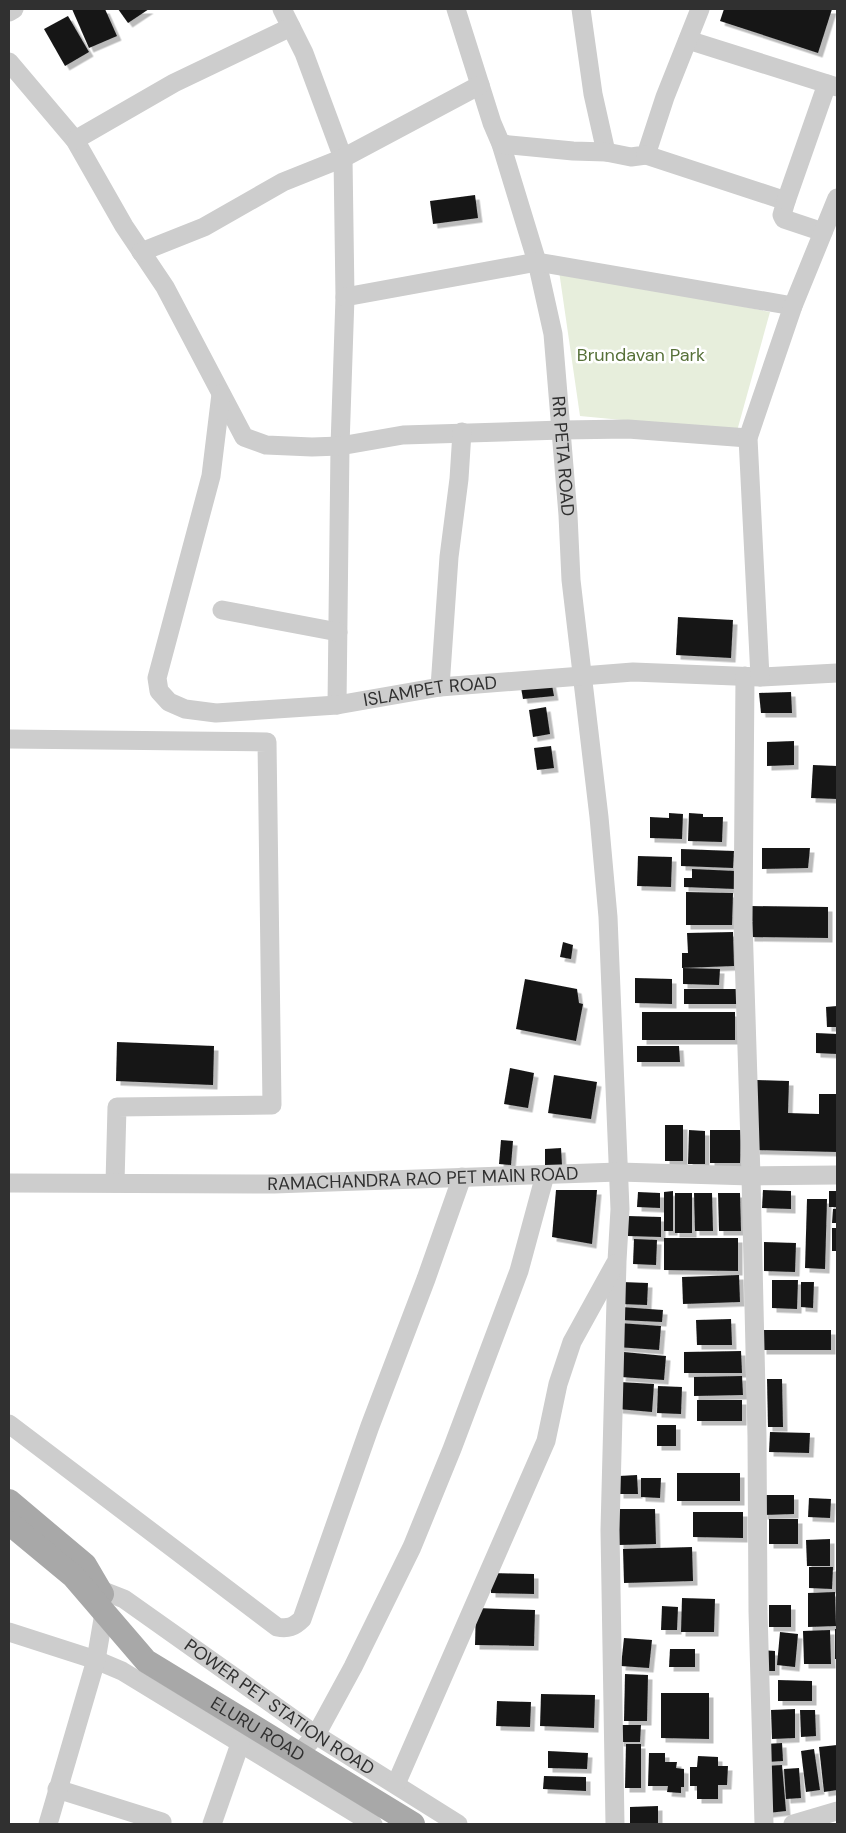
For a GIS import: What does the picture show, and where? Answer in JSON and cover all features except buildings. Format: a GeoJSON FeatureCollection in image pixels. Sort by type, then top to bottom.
{"type":"FeatureCollection","features":[{"type":"Feature","properties":{"kind":"main road","name":"ELURU ROAD"},"geometry":{"type":"LineString","coordinates":[[9,1501],[79,1571],[101,1590],[109,1618]]}},
{"type":"Feature","properties":{"kind":"main road","name":"ELURU ROAD"},"geometry":{"type":"LineString","coordinates":[[9,1523],[79,1571],[109,1618],[146,1661],[413,1824]]}},
{"type":"Feature","properties":{"kind":"street"},"geometry":{"type":"LineString","coordinates":[[9,12],[14,9]]}},
{"type":"Feature","properties":{"kind":"street"},"geometry":{"type":"LineString","coordinates":[[282,9],[304,53],[343,158],[345,297],[340,446],[337,705]]}},
{"type":"Feature","properties":{"kind":"street","name":"RR PETA ROAD"},"geometry":{"type":"LineString","coordinates":[[456,9],[501,144],[536,262],[553,334],[562,430],[571,580],[599,816],[608,916],[620,1209],[610,1530],[615,1824]]}},
{"type":"Feature","properties":{"kind":"street"},"geometry":{"type":"LineString","coordinates":[[581,9],[593,94],[606,152]]}},
{"type":"Feature","properties":{"kind":"street"},"geometry":{"type":"LineString","coordinates":[[646,155],[665,97],[700,9]]}},
{"type":"Feature","properties":{"kind":"street"},"geometry":{"type":"LineString","coordinates":[[74,140],[174,83],[291,27]]}},
{"type":"Feature","properties":{"kind":"street"},"geometry":{"type":"LineString","coordinates":[[688,40],[832,85],[782,215],[784,218],[823,232]]}},
{"type":"Feature","properties":{"kind":"street"},"geometry":{"type":"LineString","coordinates":[[9,62],[74,140],[124,226],[165,287],[244,437],[266,444],[340,446],[403,435],[562,430],[628,429],[748,438]]}},
{"type":"Feature","properties":{"kind":"street"},"geometry":{"type":"LineString","coordinates":[[141,252],[204,227],[283,182],[343,158],[480,85]]}},
{"type":"Feature","properties":{"kind":"street"},"geometry":{"type":"LineString","coordinates":[[501,144],[573,151],[606,152],[631,157],[646,155],[786,201]]}},
{"type":"Feature","properties":{"kind":"street"},"geometry":{"type":"LineString","coordinates":[[764,1824],[758,1610],[757,1436],[751,1176],[743,922],[752,677],[748,438],[793,306],[837,198]]}},
{"type":"Feature","properties":{"kind":"street"},"geometry":{"type":"LineString","coordinates":[[345,297],[536,262],[793,306]]}},
{"type":"Feature","properties":{"kind":"street","name":"ISLAMPET ROAD"},"geometry":{"type":"LineString","coordinates":[[222,394],[211,476],[157,678],[159,691],[168,702],[184,709],[216,713],[337,705],[440,687],[582,675],[632,672],[752,677],[837,673]]}},
{"type":"Feature","properties":{"kind":"street"},"geometry":{"type":"LineString","coordinates":[[440,687],[449,557],[459,479],[462,432]]}},
{"type":"Feature","properties":{"kind":"street"},"geometry":{"type":"LineString","coordinates":[[222,610],[338,632]]}},
{"type":"Feature","properties":{"kind":"street"},"geometry":{"type":"LineString","coordinates":[[9,739],[267,742],[272,1105],[117,1107],[115,1183]]}},
{"type":"Feature","properties":{"kind":"street","name":"RAMACHANDRA RAO PET MAIN ROAD"},"geometry":{"type":"LineString","coordinates":[[9,1183],[274,1184],[619,1172],[751,1176],[837,1174]]}},
{"type":"Feature","properties":{"kind":"street"},"geometry":{"type":"LineString","coordinates":[[311,1741],[353,1667],[419,1529],[452,1449],[519,1271],[545,1175]]}},
{"type":"Feature","properties":{"kind":"street"},"geometry":{"type":"LineString","coordinates":[[9,1424],[277,1627],[295,1626],[302,1619],[370,1426],[426,1280],[462,1178]]}},
{"type":"Feature","properties":{"kind":"street"},"geometry":{"type":"LineString","coordinates":[[396,1784],[546,1441],[558,1384],[572,1342],[617,1261]]}},
{"type":"Feature","properties":{"kind":"street","name":"POWER PET STATION ROAD"},"geometry":{"type":"LineString","coordinates":[[101,1590],[124,1599],[311,1741],[396,1784],[458,1824]]}},
{"type":"Feature","properties":{"kind":"street"},"geometry":{"type":"LineString","coordinates":[[48,1824],[109,1618]]}},
{"type":"Feature","properties":{"kind":"street"},"geometry":{"type":"LineString","coordinates":[[9,1632],[96,1660],[122,1671],[240,1744],[290,1767],[374,1824]]}},
{"type":"Feature","properties":{"kind":"street"},"geometry":{"type":"LineString","coordinates":[[212,1824],[240,1744]]}},
{"type":"Feature","properties":{"kind":"street"},"geometry":{"type":"LineString","coordinates":[[57,1789],[162,1822]]}},
{"type":"Feature","properties":{"kind":"street"},"geometry":{"type":"LineString","coordinates":[[793,1824],[837,1811]]}},
{"type":"Feature","properties":{"kind":"green space","name":"Brundavan Park"},"geometry":{"type":"Polygon","coordinates":[[[559,271],[770,312],[737,431],[580,416],[559,271]]]}}]}
